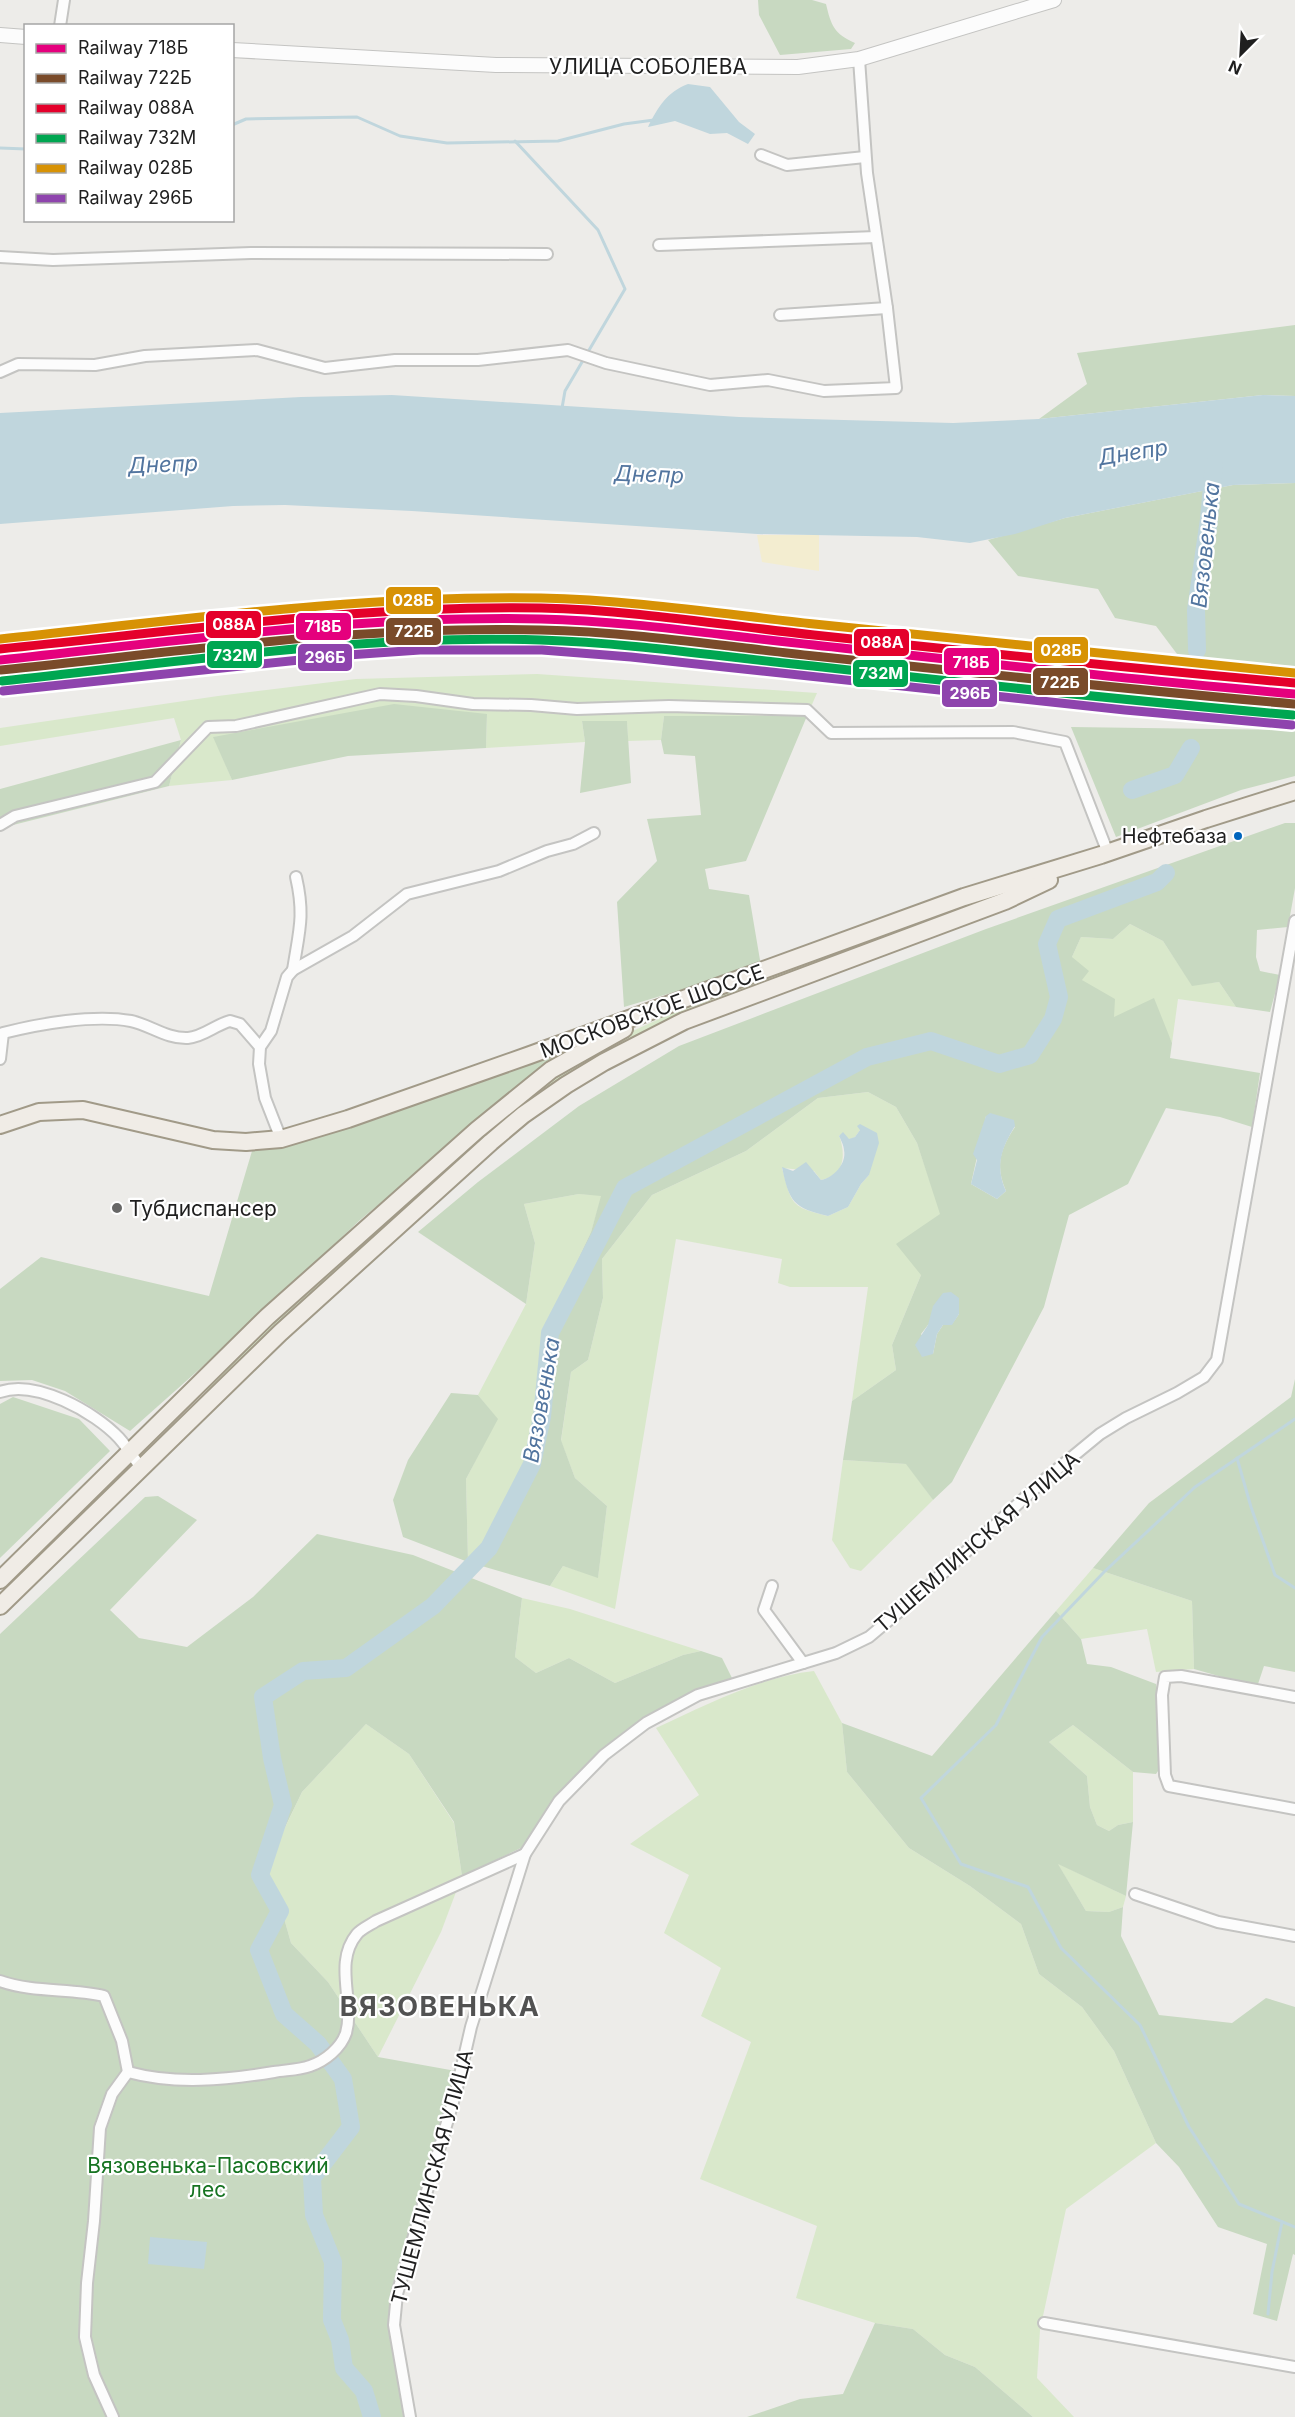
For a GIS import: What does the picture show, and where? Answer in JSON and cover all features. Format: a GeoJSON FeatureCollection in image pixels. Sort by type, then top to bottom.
{"type":"FeatureCollection","features":[{"type":"Feature","properties":{"kind":"main road","name":"МОСКОВСКОЕ ШОССЕ"},"geometry":{"type":"LineString","coordinates":[[0,1125],[39,1112],[83,1110],[213,1140],[246,1142],[281,1139],[348,1119],[530,1055],[964,897],[1105,854],[1295,791]]}},
{"type":"Feature","properties":{"kind":"main road"},"geometry":{"type":"LineString","coordinates":[[0,1606],[280,1333],[523,1115],[566,1085],[604,1062],[684,1021],[1005,901],[1105,854]]}},
{"type":"Feature","properties":{"kind":"main road"},"geometry":{"type":"LineString","coordinates":[[0,1580],[267,1317],[511,1101],[551,1070],[584,1050],[692,995]]}},
{"type":"Feature","properties":{"kind":"street"},"geometry":{"type":"LineString","coordinates":[[60,24],[64,0]]}},
{"type":"Feature","properties":{"kind":"street","name":"УЛИЦА СОБОЛЕВА"},"geometry":{"type":"LineString","coordinates":[[234,50],[496,65],[798,67],[859,59],[1054,0]]}},
{"type":"Feature","properties":{"kind":"street"},"geometry":{"type":"LineString","coordinates":[[0,35],[24,37]]}},
{"type":"Feature","properties":{"kind":"street"},"geometry":{"type":"LineString","coordinates":[[0,372],[18,364],[95,365],[146,356],[256,350],[325,368],[395,360],[478,360],[568,350],[606,363],[710,385],[768,380],[824,391],[896,388],[866,157],[859,59]]}},
{"type":"Feature","properties":{"kind":"street"},"geometry":{"type":"LineString","coordinates":[[761,155],[787,165],[866,157]]}},
{"type":"Feature","properties":{"kind":"street"},"geometry":{"type":"LineString","coordinates":[[660,245],[876,237]]}},
{"type":"Feature","properties":{"kind":"street"},"geometry":{"type":"LineString","coordinates":[[0,257],[53,260],[263,252],[547,254]]}},
{"type":"Feature","properties":{"kind":"street"},"geometry":{"type":"LineString","coordinates":[[780,315],[887,308]]}},
{"type":"Feature","properties":{"kind":"street"},"geometry":{"type":"LineString","coordinates":[[0,825],[15,816],[155,782],[208,727],[236,726],[380,694],[416,696],[473,704],[577,709],[669,706],[807,710],[831,733],[1013,732],[1065,742],[1105,854]]}},
{"type":"Feature","properties":{"kind":"street"},"geometry":{"type":"LineString","coordinates":[[281,1139],[265,1098],[259,1064],[260,1047],[271,1031],[287,977],[293,970],[353,936],[407,894],[499,871],[548,851],[573,844],[594,833]]}},
{"type":"Feature","properties":{"kind":"street"},"geometry":{"type":"LineString","coordinates":[[293,970],[301,930],[302,903],[296,877]]}},
{"type":"Feature","properties":{"kind":"street","name":"ТУШЕМЛИНСКАЯ УЛИЦА"},"geometry":{"type":"LineString","coordinates":[[410,2417],[394,2325],[397,2294],[457,2088],[471,2026],[525,1854],[559,1802],[604,1755],[646,1723],[698,1695],[836,1653],[869,1637],[920,1594],[1043,1481],[1100,1434],[1126,1418],[1177,1393],[1204,1377],[1212,1369],[1217,1360],[1295,921]]}},
{"type":"Feature","properties":{"kind":"street"},"geometry":{"type":"LineString","coordinates":[[0,1059],[1,1034],[33,1025],[112,1020],[131,1021],[170,1036],[189,1038],[230,1021],[240,1024],[260,1047]]}},
{"type":"Feature","properties":{"kind":"street"},"geometry":{"type":"LineString","coordinates":[[0,1392],[7,1389],[35,1391],[81,1408],[118,1436],[141,1468]]}},
{"type":"Feature","properties":{"kind":"street"},"geometry":{"type":"LineString","coordinates":[[772,1586],[764,1610],[803,1663]]}},
{"type":"Feature","properties":{"kind":"street"},"geometry":{"type":"LineString","coordinates":[[1295,1697],[1181,1676],[1165,1677],[1162,1695],[1164,1763],[1169,1786],[1295,1809]]}},
{"type":"Feature","properties":{"kind":"street"},"geometry":{"type":"LineString","coordinates":[[128,2072],[152,2079],[200,2079],[254,2075],[309,2067],[320,2061],[334,2051],[346,2031],[344,1976],[348,1953],[357,1934],[375,1921],[525,1854]]}},
{"type":"Feature","properties":{"kind":"street"},"geometry":{"type":"LineString","coordinates":[[1136,1894],[1218,1922],[1295,1936]]}},
{"type":"Feature","properties":{"kind":"street"},"geometry":{"type":"LineString","coordinates":[[0,1981],[18,1987],[104,1996],[122,2041],[128,2072],[112,2094],[100,2128],[87,2283],[85,2337],[94,2375],[113,2417]]}},
{"type":"Feature","properties":{"kind":"street"},"geometry":{"type":"LineString","coordinates":[[1044,2323],[1295,2367]]}},
{"type":"Feature","properties":{"kind":"green space"},"geometry":{"type":"Polygon","coordinates":[[[758,0],[812,0],[826,4],[834,28],[842,36],[855,43],[851,49],[780,55],[759,15],[758,0]]]}},
{"type":"Feature","properties":{"kind":"green space"},"geometry":{"type":"Polygon","coordinates":[[[1295,325],[1295,396],[1263,395],[1039,419],[1087,384],[1077,353],[1295,325]]]}},
{"type":"Feature","properties":{"kind":"green space"},"geometry":{"type":"Polygon","coordinates":[[[1295,483],[1295,666],[1183,662],[1156,626],[1115,618],[1098,589],[1018,576],[988,540],[1065,518],[1233,485],[1295,483]]]}},
{"type":"Feature","properties":{"kind":"green space"},"geometry":{"type":"Polygon","coordinates":[[[537,674],[817,693],[807,716],[664,716],[661,740],[628,741],[627,721],[582,721],[585,742],[486,748],[487,714],[214,737],[232,780],[169,786],[181,740],[174,718],[0,746],[0,728],[218,696],[356,679],[537,674]]]}},
{"type":"Feature","properties":{"kind":"green space"},"geometry":{"type":"Polygon","coordinates":[[[394,704],[487,714],[486,748],[348,756],[232,780],[213,737],[394,704]]]}},
{"type":"Feature","properties":{"kind":"green space"},"geometry":{"type":"Polygon","coordinates":[[[664,716],[807,716],[746,861],[705,869],[709,889],[749,895],[761,966],[624,1007],[617,902],[657,861],[647,819],[701,815],[695,756],[664,754],[661,740],[664,716]]]}},
{"type":"Feature","properties":{"kind":"green space"},"geometry":{"type":"Polygon","coordinates":[[[582,721],[627,721],[631,783],[580,793],[585,742],[582,721]]]}},
{"type":"Feature","properties":{"kind":"green space"},"geometry":{"type":"Polygon","coordinates":[[[1071,727],[1295,730],[1295,776],[1241,790],[1116,837],[1071,727]]]}},
{"type":"Feature","properties":{"kind":"green space"},"geometry":{"type":"Polygon","coordinates":[[[181,740],[169,786],[13,825],[0,832],[0,789],[181,740]]]}},
{"type":"Feature","properties":{"kind":"green space"},"geometry":{"type":"Polygon","coordinates":[[[1285,823],[1295,823],[1295,888],[1288,927],[1257,930],[1256,957],[1260,971],[1280,975],[1270,1012],[1236,1007],[1219,982],[1192,986],[1163,941],[1130,924],[1113,939],[1081,937],[1072,957],[1089,971],[1082,980],[1115,999],[1114,1017],[1154,998],[1172,1043],[1170,1058],[1260,1073],[1252,1127],[1220,1117],[1166,1108],[1128,1184],[1069,1215],[1044,1307],[952,1482],[933,1500],[906,1464],[843,1460],[852,1401],[896,1370],[892,1345],[921,1275],[896,1244],[940,1214],[917,1143],[896,1107],[868,1092],[818,1098],[746,1151],[652,1195],[602,1259],[603,1298],[588,1360],[571,1372],[561,1440],[575,1478],[607,1506],[598,1578],[563,1566],[550,1586],[468,1562],[403,1537],[393,1500],[408,1460],[451,1393],[478,1395],[498,1419],[466,1479],[468,1561],[483,1543],[526,1460],[541,1373],[544,1331],[591,1232],[601,1196],[579,1194],[524,1204],[535,1243],[526,1304],[418,1232],[478,1182],[579,1106],[679,1046],[986,929],[1285,823]],[[986,1116],[971,1184],[997,1199],[1006,1191],[1001,1174],[1001,1158],[1015,1127],[986,1116]],[[959,1302],[928,1325],[921,1334],[933,1354],[937,1334],[943,1325],[952,1324],[959,1314],[959,1302]]]}},
{"type":"Feature","properties":{"kind":"green space"},"geometry":{"type":"Polygon","coordinates":[[[974,903],[970,907],[592,1061],[208,1394],[206,1386],[273,1322],[482,1133],[556,1076],[626,1034],[699,1001],[974,903]]]}},
{"type":"Feature","properties":{"kind":"green space"},"geometry":{"type":"Polygon","coordinates":[[[1130,924],[1163,941],[1192,985],[1219,982],[1236,1007],[1178,999],[1172,1043],[1163,1024],[1114,1017],[1082,980],[1072,957],[1081,937],[1113,939],[1130,924]]]}},
{"type":"Feature","properties":{"kind":"green space"},"geometry":{"type":"Polygon","coordinates":[[[572,1044],[360,1220],[248,1326],[130,1431],[65,1391],[32,1380],[0,1381],[0,1289],[41,1257],[209,1296],[252,1151],[300,1142],[572,1044]]]}},
{"type":"Feature","properties":{"kind":"green space"},"geometry":{"type":"Polygon","coordinates":[[[868,1092],[896,1107],[917,1143],[941,1214],[921,1275],[892,1345],[896,1370],[852,1401],[868,1287],[790,1287],[778,1283],[782,1259],[676,1239],[615,1609],[550,1586],[563,1566],[598,1577],[607,1506],[575,1478],[561,1441],[571,1372],[588,1360],[603,1298],[602,1259],[652,1195],[746,1151],[818,1098],[868,1092]],[[860,1130],[855,1137],[849,1140],[839,1135],[843,1150],[842,1163],[835,1174],[829,1177],[821,1180],[814,1171],[782,1168],[794,1202],[806,1210],[828,1216],[848,1207],[869,1175],[860,1130]]]}},
{"type":"Feature","properties":{"kind":"green space"},"geometry":{"type":"Polygon","coordinates":[[[579,1194],[602,1195],[591,1232],[544,1331],[541,1373],[526,1460],[483,1544],[468,1562],[466,1479],[497,1419],[478,1395],[526,1304],[535,1243],[524,1204],[579,1194]]]}},
{"type":"Feature","properties":{"kind":"green space"},"geometry":{"type":"Polygon","coordinates":[[[1295,1379],[1295,1672],[1264,1666],[1257,1687],[1194,1669],[1192,1601],[1093,1568],[1149,1503],[1291,1397],[1295,1379]]]}},
{"type":"Feature","properties":{"kind":"green space"},"geometry":{"type":"Polygon","coordinates":[[[13,1397],[79,1419],[110,1451],[0,1558],[0,1404],[13,1397]]]}},
{"type":"Feature","properties":{"kind":"green space"},"geometry":{"type":"Polygon","coordinates":[[[843,1460],[907,1464],[933,1500],[861,1571],[850,1568],[832,1540],[843,1460]]]}},
{"type":"Feature","properties":{"kind":"green space","name":"Вязовенька-Пасовский лес"},"geometry":{"type":"Polygon","coordinates":[[[158,1496],[197,1520],[110,1610],[139,1638],[187,1647],[253,1597],[317,1534],[413,1555],[522,1598],[515,1657],[536,1673],[569,1658],[615,1683],[683,1655],[701,1651],[722,1658],[734,1682],[694,1692],[648,1715],[602,1749],[559,1796],[532,1832],[525,1846],[462,1876],[454,1822],[409,1754],[366,1724],[302,1792],[263,1873],[282,1911],[291,1943],[328,1982],[378,2057],[456,2071],[403,2257],[388,2325],[402,2397],[403,2417],[0,2417],[0,1634],[145,1497],[158,1496]]]}},
{"type":"Feature","properties":{"kind":"green space"},"geometry":{"type":"Polygon","coordinates":[[[1093,1568],[1192,1601],[1194,1669],[1156,1672],[1147,1629],[1081,1639],[1056,1611],[1093,1568]]]}},
{"type":"Feature","properties":{"kind":"green space"},"geometry":{"type":"Polygon","coordinates":[[[522,1598],[570,1609],[701,1651],[683,1655],[615,1683],[569,1658],[536,1673],[515,1657],[522,1598]]]}},
{"type":"Feature","properties":{"kind":"green space"},"geometry":{"type":"Polygon","coordinates":[[[1056,1611],[1081,1639],[1087,1664],[1111,1667],[1156,1684],[1158,1693],[1160,1768],[1156,1774],[1133,1772],[1073,1725],[1049,1742],[1087,1776],[1090,1807],[1097,1825],[1109,1831],[1118,1825],[1133,1822],[1126,1896],[1058,1864],[1086,1911],[1109,1912],[1123,1907],[1121,1936],[1159,2015],[1232,2023],[1266,1998],[1295,2007],[1295,2255],[1293,2254],[1277,2321],[1253,2314],[1267,2244],[1218,2227],[1179,2167],[1156,2143],[1114,2051],[1082,2007],[1039,1974],[1021,1924],[970,1886],[909,1848],[847,1772],[842,1723],[932,1756],[1056,1611]]]}},
{"type":"Feature","properties":{"kind":"green space"},"geometry":{"type":"Polygon","coordinates":[[[814,1671],[842,1723],[847,1772],[909,1848],[970,1886],[1021,1924],[1039,1974],[1082,2007],[1114,2051],[1156,2143],[1066,2209],[1040,2330],[1037,2378],[1074,2417],[1033,2417],[975,2367],[945,2355],[913,2329],[875,2323],[796,2298],[817,2226],[700,2179],[751,2042],[701,2016],[721,1968],[664,1933],[689,1875],[630,1844],[699,1795],[656,1728],[713,1701],[753,1686],[793,1674],[814,1671]]]}},
{"type":"Feature","properties":{"kind":"green space"},"geometry":{"type":"Polygon","coordinates":[[[366,1724],[409,1754],[454,1823],[462,1876],[441,1932],[378,2057],[328,1982],[291,1943],[282,1911],[263,1874],[302,1792],[366,1724]]]}},
{"type":"Feature","properties":{"kind":"green space"},"geometry":{"type":"Polygon","coordinates":[[[1073,1725],[1133,1772],[1133,1822],[1118,1825],[1109,1831],[1097,1825],[1090,1807],[1087,1776],[1049,1742],[1073,1725]]]}},
{"type":"Feature","properties":{"kind":"green space"},"geometry":{"type":"Polygon","coordinates":[[[1057,1863],[1126,1896],[1123,1907],[1109,1912],[1086,1911],[1057,1863]]]}},
{"type":"Feature","properties":{"kind":"green space"},"geometry":{"type":"Polygon","coordinates":[[[875,2323],[913,2329],[945,2355],[975,2367],[1033,2417],[747,2417],[800,2399],[843,2394],[875,2323]]]}},
{"type":"Feature","properties":{"kind":"sand"},"geometry":{"type":"Polygon","coordinates":[[[757,535],[819,535],[819,571],[762,562],[757,535]]]}},
{"type":"Feature","properties":{"kind":"water"},"geometry":{"type":"Polygon","coordinates":[[[688,84],[710,87],[739,122],[755,134],[748,144],[727,133],[710,134],[675,121],[648,127],[664,101],[674,91],[688,84]]]}},
{"type":"Feature","properties":{"kind":"water","name":"Днепр"},"geometry":{"type":"Polygon","coordinates":[[[392,395],[739,417],[953,423],[1039,419],[1263,395],[1295,396],[1295,483],[1233,485],[1065,518],[1015,534],[970,543],[917,537],[757,534],[285,505],[233,506],[0,524],[0,413],[301,397],[392,395]]]}},
{"type":"Feature","properties":{"kind":"water"},"geometry":{"type":"Polygon","coordinates":[[[990,1113],[1014,1120],[1015,1126],[1006,1142],[1001,1158],[1001,1174],[1006,1191],[997,1199],[971,1184],[977,1160],[973,1154],[986,1116],[990,1113]]]}},
{"type":"Feature","properties":{"kind":"water"},"geometry":{"type":"Polygon","coordinates":[[[860,1124],[877,1133],[879,1143],[869,1175],[848,1207],[828,1216],[800,1206],[787,1188],[782,1167],[793,1171],[806,1162],[821,1180],[826,1179],[838,1170],[843,1160],[844,1148],[839,1136],[843,1132],[849,1139],[855,1137],[860,1130],[857,1126],[860,1124]]]}},
{"type":"Feature","properties":{"kind":"water"},"geometry":{"type":"Polygon","coordinates":[[[951,1292],[959,1298],[959,1314],[952,1325],[943,1325],[937,1334],[933,1354],[922,1357],[915,1345],[928,1325],[933,1306],[943,1293],[951,1292]]]}},
{"type":"Feature","properties":{"kind":"water"},"geometry":{"type":"Polygon","coordinates":[[[150,2237],[207,2242],[204,2269],[148,2264],[150,2237]]]}},
{"type":"Feature","properties":{"kind":"waterway"},"geometry":{"type":"LineString","coordinates":[[234,124],[246,119],[357,117],[400,136],[447,143],[558,141],[624,124],[654,120]]}},
{"type":"Feature","properties":{"kind":"waterway"},"geometry":{"type":"LineString","coordinates":[[515,141],[598,230],[625,289],[565,391],[562,408]]}},
{"type":"Feature","properties":{"kind":"waterway"},"geometry":{"type":"LineString","coordinates":[[0,148],[24,149]]}},
{"type":"Feature","properties":{"kind":"waterway","name":"Вязовенька"},"geometry":{"type":"LineString","coordinates":[[1197,650],[1196,610],[1214,464]]}},
{"type":"Feature","properties":{"kind":"waterway","name":"Вязовенька"},"geometry":{"type":"LineString","coordinates":[[1132,790],[1175,775],[1191,748]]}},
{"type":"Feature","properties":{"kind":"waterway","name":"Вязовенька"},"geometry":{"type":"LineString","coordinates":[[372,2417],[364,2391],[344,2368],[340,2340],[332,2320],[333,2262],[314,2215],[312,2178],[351,2127],[343,2079],[318,2044],[284,2014],[259,1950],[280,1911],[260,1875],[283,1805],[272,1758],[263,1697],[303,1671],[346,1668],[433,1606],[489,1548],[532,1464],[542,1417],[550,1333],[625,1188],[867,1057],[931,1041],[999,1064],[1030,1055],[1053,1019],[1059,997],[1047,944],[1058,919],[1157,882],[1166,873]]}},
{"type":"Feature","properties":{"kind":"waterway"},"geometry":{"type":"LineString","coordinates":[[1295,1419],[1195,1487],[1104,1572],[1042,1637],[996,1725],[921,1798],[961,1864],[1028,1887],[1061,1948],[1140,2025],[1189,2127],[1239,2204],[1295,2227]]}},
{"type":"Feature","properties":{"kind":"waterway"},"geometry":{"type":"LineString","coordinates":[[1237,1458],[1251,1507],[1275,1575],[1295,1588]]}},
{"type":"Feature","properties":{"kind":"waterway"},"geometry":{"type":"LineString","coordinates":[[1268,2314],[1272,2272],[1282,2222]]}},
{"type":"Feature","properties":{"kind":"rail line","name":"028Б"},"geometry":{"type":"LineString","coordinates":[[0,639],[270,610],[405,600],[541,598],[643,604],[934,637],[1295,673]]}},
{"type":"Feature","properties":{"kind":"rail line","name":"088А"},"geometry":{"type":"LineString","coordinates":[[0,649],[338,615],[473,608],[541,608],[643,615],[934,648],[1295,683]]}},
{"type":"Feature","properties":{"kind":"rail line","name":"718Б"},"geometry":{"type":"LineString","coordinates":[[0,660],[338,625],[405,621],[541,619],[643,626],[1054,671],[1295,694]]}},
{"type":"Feature","properties":{"kind":"rail line","name":"722Б"},"geometry":{"type":"LineString","coordinates":[[1,670],[270,641],[405,632],[541,630],[643,636],[994,675],[1294,704]]}},
{"type":"Feature","properties":{"kind":"rail line","name":"732М"},"geometry":{"type":"LineString","coordinates":[[2,681],[339,645],[474,639],[541,640],[643,647],[1053,692],[1293,715]]}},
{"type":"Feature","properties":{"kind":"rail line","name":"296Б"},"geometry":{"type":"LineString","coordinates":[[3,691],[348,655],[420,650],[542,650],[631,657],[1125,710],[1292,725]]}},
{"type":"Feature","properties":{"kind":"place","name":"Нефтебаза"},"geometry":{"type":"Point","coordinates":[1238,836]}},
{"type":"Feature","properties":{"kind":"place","name":"Тубдиспансер"},"geometry":{"type":"Point","coordinates":[117,1208]}},
{"type":"Feature","properties":{"kind":"district","name":"ВЯЗОВЕНЬКА"},"geometry":{"type":"Point","coordinates":[440,2006]}}]}
